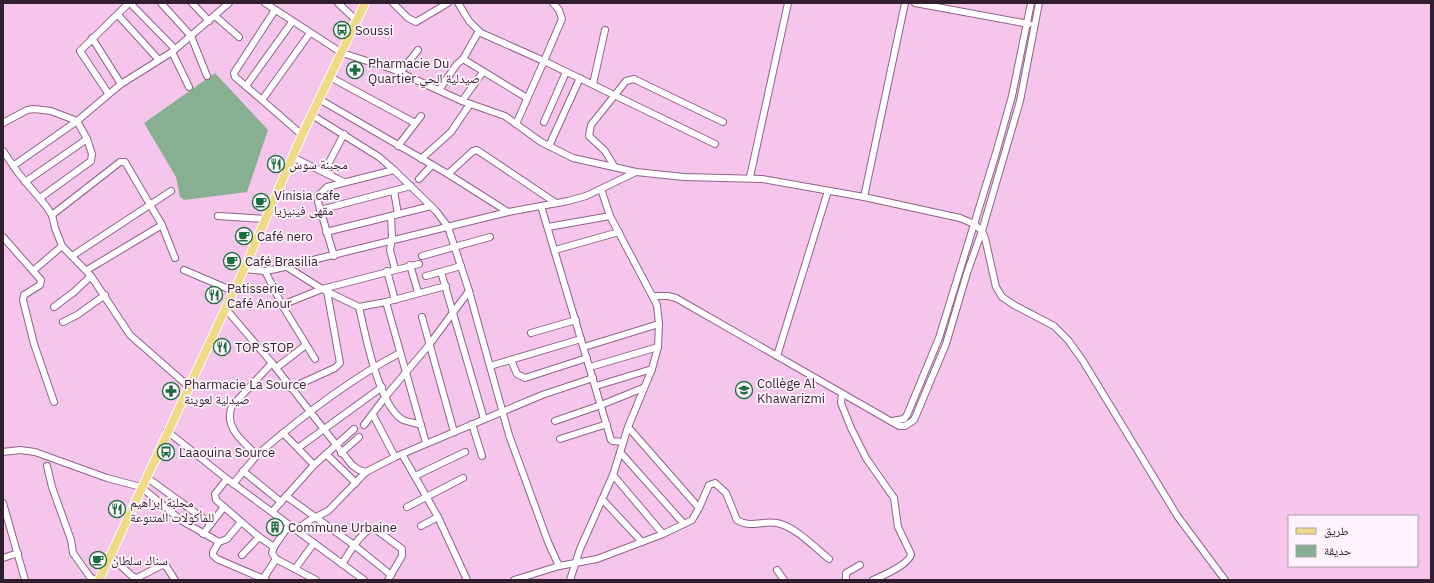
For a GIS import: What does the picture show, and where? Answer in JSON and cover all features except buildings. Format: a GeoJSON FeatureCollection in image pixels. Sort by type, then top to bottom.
{"type":"FeatureCollection","features":[{"type":"Feature","properties":{"kind":"main road"},"geometry":{"type":"LineString","coordinates":[[99,580],[244,268],[302,135],[365,3]]}},
{"type":"Feature","properties":{"kind":"street"},"geometry":{"type":"LineString","coordinates":[[108,94],[80,51],[130,3],[173,50],[189,87]]}},
{"type":"Feature","properties":{"kind":"street"},"geometry":{"type":"LineString","coordinates":[[161,3],[191,36],[207,76]]}},
{"type":"Feature","properties":{"kind":"street"},"geometry":{"type":"LineString","coordinates":[[192,3],[208,21]]}},
{"type":"Feature","properties":{"kind":"street"},"geometry":{"type":"LineString","coordinates":[[12,166],[77,121],[121,84],[173,50],[229,3]]}},
{"type":"Feature","properties":{"kind":"street"},"geometry":{"type":"LineString","coordinates":[[265,3],[292,22],[342,53],[400,73],[462,101],[505,116],[537,140],[573,158],[636,172],[691,177],[750,177],[864,197],[960,218],[974,224],[982,231],[999,293],[1014,305],[1054,326],[1068,340],[1083,361],[1178,517],[1225,580]]}},
{"type":"Feature","properties":{"kind":"street"},"geometry":{"type":"LineString","coordinates":[[338,3],[357,21]]}},
{"type":"Feature","properties":{"kind":"street"},"geometry":{"type":"LineString","coordinates":[[394,3],[408,18],[416,22],[447,3]]}},
{"type":"Feature","properties":{"kind":"street"},"geometry":{"type":"LineString","coordinates":[[458,3],[469,21],[479,31],[492,39],[593,84],[715,144]]}},
{"type":"Feature","properties":{"kind":"street"},"geometry":{"type":"LineString","coordinates":[[516,124],[562,19],[559,10],[553,3]]}},
{"type":"Feature","properties":{"kind":"street"},"geometry":{"type":"LineString","coordinates":[[750,177],[788,3]]}},
{"type":"Feature","properties":{"kind":"street"},"geometry":{"type":"LineString","coordinates":[[864,197],[905,3]]}},
{"type":"Feature","properties":{"kind":"street"},"geometry":{"type":"LineString","coordinates":[[915,3],[1034,25]]}},
{"type":"Feature","properties":{"kind":"street"},"geometry":{"type":"LineString","coordinates":[[890,421],[899,421],[907,415],[921,384],[941,331],[1008,115],[1031,3]]}},
{"type":"Feature","properties":{"kind":"street"},"geometry":{"type":"LineString","coordinates":[[653,296],[668,296],[676,298],[899,426],[905,426],[914,420],[919,413],[946,344],[967,273],[982,231],[1020,100],[1039,3]]}},
{"type":"Feature","properties":{"kind":"street"},"geometry":{"type":"LineString","coordinates":[[275,10],[235,70],[235,77],[302,135]]}},
{"type":"Feature","properties":{"kind":"street"},"geometry":{"type":"LineString","coordinates":[[118,15],[158,59]]}},
{"type":"Feature","properties":{"kind":"street"},"geometry":{"type":"LineString","coordinates":[[215,16],[239,37]]}},
{"type":"Feature","properties":{"kind":"street"},"geometry":{"type":"LineString","coordinates":[[246,86],[292,22]]}},
{"type":"Feature","properties":{"kind":"street"},"geometry":{"type":"LineString","coordinates":[[593,84],[605,30]]}},
{"type":"Feature","properties":{"kind":"street"},"geometry":{"type":"LineString","coordinates":[[439,90],[457,64],[463,59],[479,31]]}},
{"type":"Feature","properties":{"kind":"street"},"geometry":{"type":"LineString","coordinates":[[262,100],[310,33]]}},
{"type":"Feature","properties":{"kind":"street"},"geometry":{"type":"LineString","coordinates":[[92,38],[121,84]]}},
{"type":"Feature","properties":{"kind":"street"},"geometry":{"type":"LineString","coordinates":[[400,73],[418,50]]}},
{"type":"Feature","properties":{"kind":"street"},"geometry":{"type":"LineString","coordinates":[[463,59],[527,98]]}},
{"type":"Feature","properties":{"kind":"street"},"geometry":{"type":"LineString","coordinates":[[462,101],[483,72]]}},
{"type":"Feature","properties":{"kind":"street"},"geometry":{"type":"LineString","coordinates":[[544,122],[566,72]]}},
{"type":"Feature","properties":{"kind":"street"},"geometry":{"type":"LineString","coordinates":[[330,77],[415,123]]}},
{"type":"Feature","properties":{"kind":"street"},"geometry":{"type":"LineString","coordinates":[[549,146],[580,78]]}},
{"type":"Feature","properties":{"kind":"street"},"geometry":{"type":"LineString","coordinates":[[614,166],[605,151],[589,136],[589,131],[591,125],[626,81],[634,79],[723,122]]}},
{"type":"Feature","properties":{"kind":"street"},"geometry":{"type":"LineString","coordinates":[[319,99],[448,174],[508,212]]}},
{"type":"Feature","properties":{"kind":"street"},"geometry":{"type":"LineString","coordinates":[[421,159],[451,132],[470,104]]}},
{"type":"Feature","properties":{"kind":"street"},"geometry":{"type":"LineString","coordinates":[[3,123],[27,110],[34,109],[51,111],[77,121],[86,139],[92,154],[91,161],[40,198]]}},
{"type":"Feature","properties":{"kind":"street"},"geometry":{"type":"LineString","coordinates":[[312,115],[379,157],[431,206],[448,227],[456,247],[503,411],[523,474],[559,566]]}},
{"type":"Feature","properties":{"kind":"street"},"geometry":{"type":"LineString","coordinates":[[398,146],[421,116]]}},
{"type":"Feature","properties":{"kind":"street"},"geometry":{"type":"LineString","coordinates":[[324,172],[344,134]]}},
{"type":"Feature","properties":{"kind":"street"},"geometry":{"type":"LineString","coordinates":[[26,182],[86,139]]}},
{"type":"Feature","properties":{"kind":"street"},"geometry":{"type":"LineString","coordinates":[[448,174],[473,151],[477,150],[556,203]]}},
{"type":"Feature","properties":{"kind":"street"},"geometry":{"type":"LineString","coordinates":[[3,151],[12,166],[40,198],[52,215],[62,246],[92,276],[130,335],[188,386]]}},
{"type":"Feature","properties":{"kind":"street"},"geometry":{"type":"LineString","coordinates":[[292,157],[344,182]]}},
{"type":"Feature","properties":{"kind":"street"},"geometry":{"type":"LineString","coordinates":[[52,215],[123,161],[127,163],[151,204],[162,225],[175,258]]}},
{"type":"Feature","properties":{"kind":"street"},"geometry":{"type":"LineString","coordinates":[[419,179],[432,165]]}},
{"type":"Feature","properties":{"kind":"street"},"geometry":{"type":"LineString","coordinates":[[334,256],[320,210],[318,198],[322,191],[344,182],[394,170]]}},
{"type":"Feature","properties":{"kind":"street"},"geometry":{"type":"LineString","coordinates":[[244,268],[265,271],[288,267],[508,212],[586,196],[636,172]]}},
{"type":"Feature","properties":{"kind":"street"},"geometry":{"type":"LineString","coordinates":[[320,210],[410,186]]}},
{"type":"Feature","properties":{"kind":"street"},"geometry":{"type":"LineString","coordinates":[[570,580],[613,475],[628,427],[652,369],[658,347],[659,324],[657,306],[610,216],[601,189]]}},
{"type":"Feature","properties":{"kind":"street"},"geometry":{"type":"LineString","coordinates":[[72,256],[171,191]]}},
{"type":"Feature","properties":{"kind":"street"},"geometry":{"type":"LineString","coordinates":[[394,191],[398,214]]}},
{"type":"Feature","properties":{"kind":"street"},"geometry":{"type":"LineString","coordinates":[[777,356],[828,191]]}},
{"type":"Feature","properties":{"kind":"street"},"geometry":{"type":"LineString","coordinates":[[326,232],[431,206]]}},
{"type":"Feature","properties":{"kind":"street"},"geometry":{"type":"LineString","coordinates":[[541,206],[594,378],[611,440],[623,442]]}},
{"type":"Feature","properties":{"kind":"street"},"geometry":{"type":"LineString","coordinates":[[218,216],[266,219]]}},
{"type":"Feature","properties":{"kind":"street"},"geometry":{"type":"LineString","coordinates":[[391,216],[390,250],[395,269]]}},
{"type":"Feature","properties":{"kind":"street"},"geometry":{"type":"LineString","coordinates":[[548,227],[610,216]]}},
{"type":"Feature","properties":{"kind":"street"},"geometry":{"type":"LineString","coordinates":[[87,270],[162,225]]}},
{"type":"Feature","properties":{"kind":"street"},"geometry":{"type":"LineString","coordinates":[[555,250],[618,232]]}},
{"type":"Feature","properties":{"kind":"street"},"geometry":{"type":"LineString","coordinates":[[3,237],[34,270],[41,283],[38,288],[24,295],[23,300],[34,344],[54,402]]}},
{"type":"Feature","properties":{"kind":"street"},"geometry":{"type":"LineString","coordinates":[[422,256],[490,237]]}},
{"type":"Feature","properties":{"kind":"street"},"geometry":{"type":"LineString","coordinates":[[34,270],[62,246]]}},
{"type":"Feature","properties":{"kind":"street"},"geometry":{"type":"LineString","coordinates":[[282,305],[387,271],[419,264]]}},
{"type":"Feature","properties":{"kind":"street"},"geometry":{"type":"LineString","coordinates":[[410,265],[418,292]]}},
{"type":"Feature","properties":{"kind":"street"},"geometry":{"type":"LineString","coordinates":[[426,276],[461,266]]}},
{"type":"Feature","properties":{"kind":"street"},"geometry":{"type":"LineString","coordinates":[[288,267],[325,290],[359,307],[395,300],[418,292],[446,286]]}},
{"type":"Feature","properties":{"kind":"street"},"geometry":{"type":"LineString","coordinates":[[184,270],[233,291]]}},
{"type":"Feature","properties":{"kind":"street"},"geometry":{"type":"LineString","coordinates":[[265,271],[282,305],[315,359]]}},
{"type":"Feature","properties":{"kind":"street"},"geometry":{"type":"LineString","coordinates":[[387,271],[395,300]]}},
{"type":"Feature","properties":{"kind":"street"},"geometry":{"type":"LineString","coordinates":[[441,272],[454,310],[484,419]]}},
{"type":"Feature","properties":{"kind":"street"},"geometry":{"type":"LineString","coordinates":[[54,307],[92,276]]}},
{"type":"Feature","properties":{"kind":"street"},"geometry":{"type":"LineString","coordinates":[[291,388],[335,368],[340,363],[325,290]]}},
{"type":"Feature","properties":{"kind":"street"},"geometry":{"type":"LineString","coordinates":[[364,425],[373,416],[386,396],[429,345],[469,291]]}},
{"type":"Feature","properties":{"kind":"street"},"geometry":{"type":"LineString","coordinates":[[63,322],[77,315],[105,295]]}},
{"type":"Feature","properties":{"kind":"street"},"geometry":{"type":"LineString","coordinates":[[386,302],[426,443]]}},
{"type":"Feature","properties":{"kind":"street"},"geometry":{"type":"LineString","coordinates":[[359,307],[373,368],[386,396],[399,416],[404,420],[421,425]]}},
{"type":"Feature","properties":{"kind":"street"},"geometry":{"type":"LineString","coordinates":[[225,308],[274,365],[341,453],[355,468],[366,472]]}},
{"type":"Feature","properties":{"kind":"street"},"geometry":{"type":"LineString","coordinates":[[422,317],[454,432]]}},
{"type":"Feature","properties":{"kind":"street"},"geometry":{"type":"LineString","coordinates":[[531,334],[576,320]]}},
{"type":"Feature","properties":{"kind":"street"},"geometry":{"type":"LineString","coordinates":[[584,347],[659,324]]}},
{"type":"Feature","properties":{"kind":"street"},"geometry":{"type":"LineString","coordinates":[[490,366],[581,339]]}},
{"type":"Feature","properties":{"kind":"street"},"geometry":{"type":"LineString","coordinates":[[257,455],[236,434],[229,418],[232,406],[274,365],[306,345]]}},
{"type":"Feature","properties":{"kind":"street"},"geometry":{"type":"LineString","coordinates":[[590,367],[658,347]]}},
{"type":"Feature","properties":{"kind":"street"},"geometry":{"type":"LineString","coordinates":[[233,484],[257,455],[310,411],[373,368],[400,353]]}},
{"type":"Feature","properties":{"kind":"street"},"geometry":{"type":"LineString","coordinates":[[511,360],[517,374],[524,378],[587,358]]}},
{"type":"Feature","properties":{"kind":"street"},"geometry":{"type":"LineString","coordinates":[[596,386],[652,369]]}},
{"type":"Feature","properties":{"kind":"street"},"geometry":{"type":"LineString","coordinates":[[296,530],[328,510],[356,484],[366,472],[395,457],[542,395],[594,378]]}},
{"type":"Feature","properties":{"kind":"street"},"geometry":{"type":"LineString","coordinates":[[298,448],[382,387]]}},
{"type":"Feature","properties":{"kind":"street"},"geometry":{"type":"LineString","coordinates":[[555,421],[643,388]]}},
{"type":"Feature","properties":{"kind":"street"},"geometry":{"type":"LineString","coordinates":[[842,394],[841,403],[851,428],[866,458],[894,498],[898,527],[911,554],[908,560],[902,565],[873,580]]}},
{"type":"Feature","properties":{"kind":"street"},"geometry":{"type":"LineString","coordinates":[[373,416],[395,457]]}},
{"type":"Feature","properties":{"kind":"street"},"geometry":{"type":"LineString","coordinates":[[472,424],[482,456]]}},
{"type":"Feature","properties":{"kind":"street"},"geometry":{"type":"LineString","coordinates":[[560,439],[607,424]]}},
{"type":"Feature","properties":{"kind":"street"},"geometry":{"type":"LineString","coordinates":[[628,427],[699,508]]}},
{"type":"Feature","properties":{"kind":"street"},"geometry":{"type":"LineString","coordinates":[[272,512],[314,465],[354,429]]}},
{"type":"Feature","properties":{"kind":"street"},"geometry":{"type":"LineString","coordinates":[[167,432],[233,484],[364,580]]}},
{"type":"Feature","properties":{"kind":"street"},"geometry":{"type":"LineString","coordinates":[[283,433],[314,465]]}},
{"type":"Feature","properties":{"kind":"street"},"geometry":{"type":"LineString","coordinates":[[341,453],[359,437]]}},
{"type":"Feature","properties":{"kind":"street"},"geometry":{"type":"LineString","coordinates":[[3,452],[20,450],[35,452],[107,478],[141,487],[182,521],[219,542],[227,540],[241,522]]}},
{"type":"Feature","properties":{"kind":"street"},"geometry":{"type":"LineString","coordinates":[[414,476],[465,452]]}},
{"type":"Feature","properties":{"kind":"street"},"geometry":{"type":"LineString","coordinates":[[620,452],[684,524]]}},
{"type":"Feature","properties":{"kind":"street"},"geometry":{"type":"LineString","coordinates":[[326,454],[356,484]]}},
{"type":"Feature","properties":{"kind":"street"},"geometry":{"type":"LineString","coordinates":[[402,454],[438,517],[467,580]]}},
{"type":"Feature","properties":{"kind":"street"},"geometry":{"type":"LineString","coordinates":[[47,466],[52,487],[71,540],[73,553],[94,580]]}},
{"type":"Feature","properties":{"kind":"street"},"geometry":{"type":"LineString","coordinates":[[243,471],[281,502]]}},
{"type":"Feature","properties":{"kind":"street"},"geometry":{"type":"LineString","coordinates":[[613,475],[663,534]]}},
{"type":"Feature","properties":{"kind":"street"},"geometry":{"type":"LineString","coordinates":[[146,477],[211,524]]}},
{"type":"Feature","properties":{"kind":"street"},"geometry":{"type":"LineString","coordinates":[[408,507],[463,478]]}},
{"type":"Feature","properties":{"kind":"street"},"geometry":{"type":"LineString","coordinates":[[227,479],[215,497],[241,522],[274,547]]}},
{"type":"Feature","properties":{"kind":"street"},"geometry":{"type":"LineString","coordinates":[[514,580],[526,578],[559,566],[575,565],[597,560],[663,534],[684,524],[692,520],[709,485],[715,483],[726,493],[737,520],[754,525],[778,523],[796,532],[829,559]]}},
{"type":"Feature","properties":{"kind":"street"},"geometry":{"type":"LineString","coordinates":[[286,496],[354,545],[389,577],[403,552],[400,546],[374,528],[367,530],[354,545],[342,564]]}},
{"type":"Feature","properties":{"kind":"street"},"geometry":{"type":"LineString","coordinates":[[602,499],[642,542]]}},
{"type":"Feature","properties":{"kind":"street"},"geometry":{"type":"LineString","coordinates":[[3,503],[25,580]]}},
{"type":"Feature","properties":{"kind":"street"},"geometry":{"type":"LineString","coordinates":[[203,534],[224,507]]}},
{"type":"Feature","properties":{"kind":"street"},"geometry":{"type":"LineString","coordinates":[[421,526],[438,517]]}},
{"type":"Feature","properties":{"kind":"street"},"geometry":{"type":"LineString","coordinates":[[289,526],[274,547],[272,553],[276,559],[316,580]]}},
{"type":"Feature","properties":{"kind":"street"},"geometry":{"type":"LineString","coordinates":[[242,555],[259,536]]}},
{"type":"Feature","properties":{"kind":"street"},"geometry":{"type":"LineString","coordinates":[[219,542],[213,552],[213,555],[217,559],[264,579],[276,559]]}},
{"type":"Feature","properties":{"kind":"street"},"geometry":{"type":"LineString","coordinates":[[295,569],[314,543]]}},
{"type":"Feature","properties":{"kind":"street"},"geometry":{"type":"LineString","coordinates":[[3,558],[18,553]]}},
{"type":"Feature","properties":{"kind":"street"},"geometry":{"type":"LineString","coordinates":[[110,556],[132,576],[137,578],[142,578],[162,565],[166,566],[175,580]]}},
{"type":"Feature","properties":{"kind":"street"},"geometry":{"type":"LineString","coordinates":[[846,580],[846,573],[860,565]]}},
{"type":"Feature","properties":{"kind":"street"},"geometry":{"type":"LineString","coordinates":[[777,570],[784,580]]}},
{"type":"Feature","properties":{"kind":"green space"},"geometry":{"type":"Polygon","coordinates":[[[215,73],[268,130],[247,192],[184,200],[180,197],[176,177],[144,123],[215,73]]]}},
{"type":"Feature","properties":{"kind":"place","name":"Soussi"},"geometry":{"type":"Point","coordinates":[342,30]}},
{"type":"Feature","properties":{"kind":"place","name":"Pharmacie Du Quartier صيدلية الحي"},"geometry":{"type":"Point","coordinates":[355,70]}},
{"type":"Feature","properties":{"kind":"place","name":"مجبنة سوس"},"geometry":{"type":"Point","coordinates":[276,164]}},
{"type":"Feature","properties":{"kind":"place","name":"Vinisia cafe مقهى فينيزيا"},"geometry":{"type":"Point","coordinates":[261,202]}},
{"type":"Feature","properties":{"kind":"place","name":"Café nero"},"geometry":{"type":"Point","coordinates":[244,236]}},
{"type":"Feature","properties":{"kind":"place","name":"Café Brasilia"},"geometry":{"type":"Point","coordinates":[232,261]}},
{"type":"Feature","properties":{"kind":"place","name":"Patisserie Café Anour"},"geometry":{"type":"Point","coordinates":[214,295]}},
{"type":"Feature","properties":{"kind":"place","name":"TOP STOP"},"geometry":{"type":"Point","coordinates":[222,347]}},
{"type":"Feature","properties":{"kind":"place","name":"Collège Al Khawarizmi"},"geometry":{"type":"Point","coordinates":[744,390]}},
{"type":"Feature","properties":{"kind":"place","name":"Pharmacie La Source صيدلية لعوينة"},"geometry":{"type":"Point","coordinates":[171,391]}},
{"type":"Feature","properties":{"kind":"place","name":"Laaouina Source"},"geometry":{"type":"Point","coordinates":[166,452]}},
{"type":"Feature","properties":{"kind":"place","name":"محلبة إبراهيم للمأكولات المتنوعة"},"geometry":{"type":"Point","coordinates":[117,509]}},
{"type":"Feature","properties":{"kind":"place","name":"Commune Urbaine"},"geometry":{"type":"Point","coordinates":[275,527]}},
{"type":"Feature","properties":{"kind":"place","name":"سناك سلطان"},"geometry":{"type":"Point","coordinates":[98,560]}}]}
